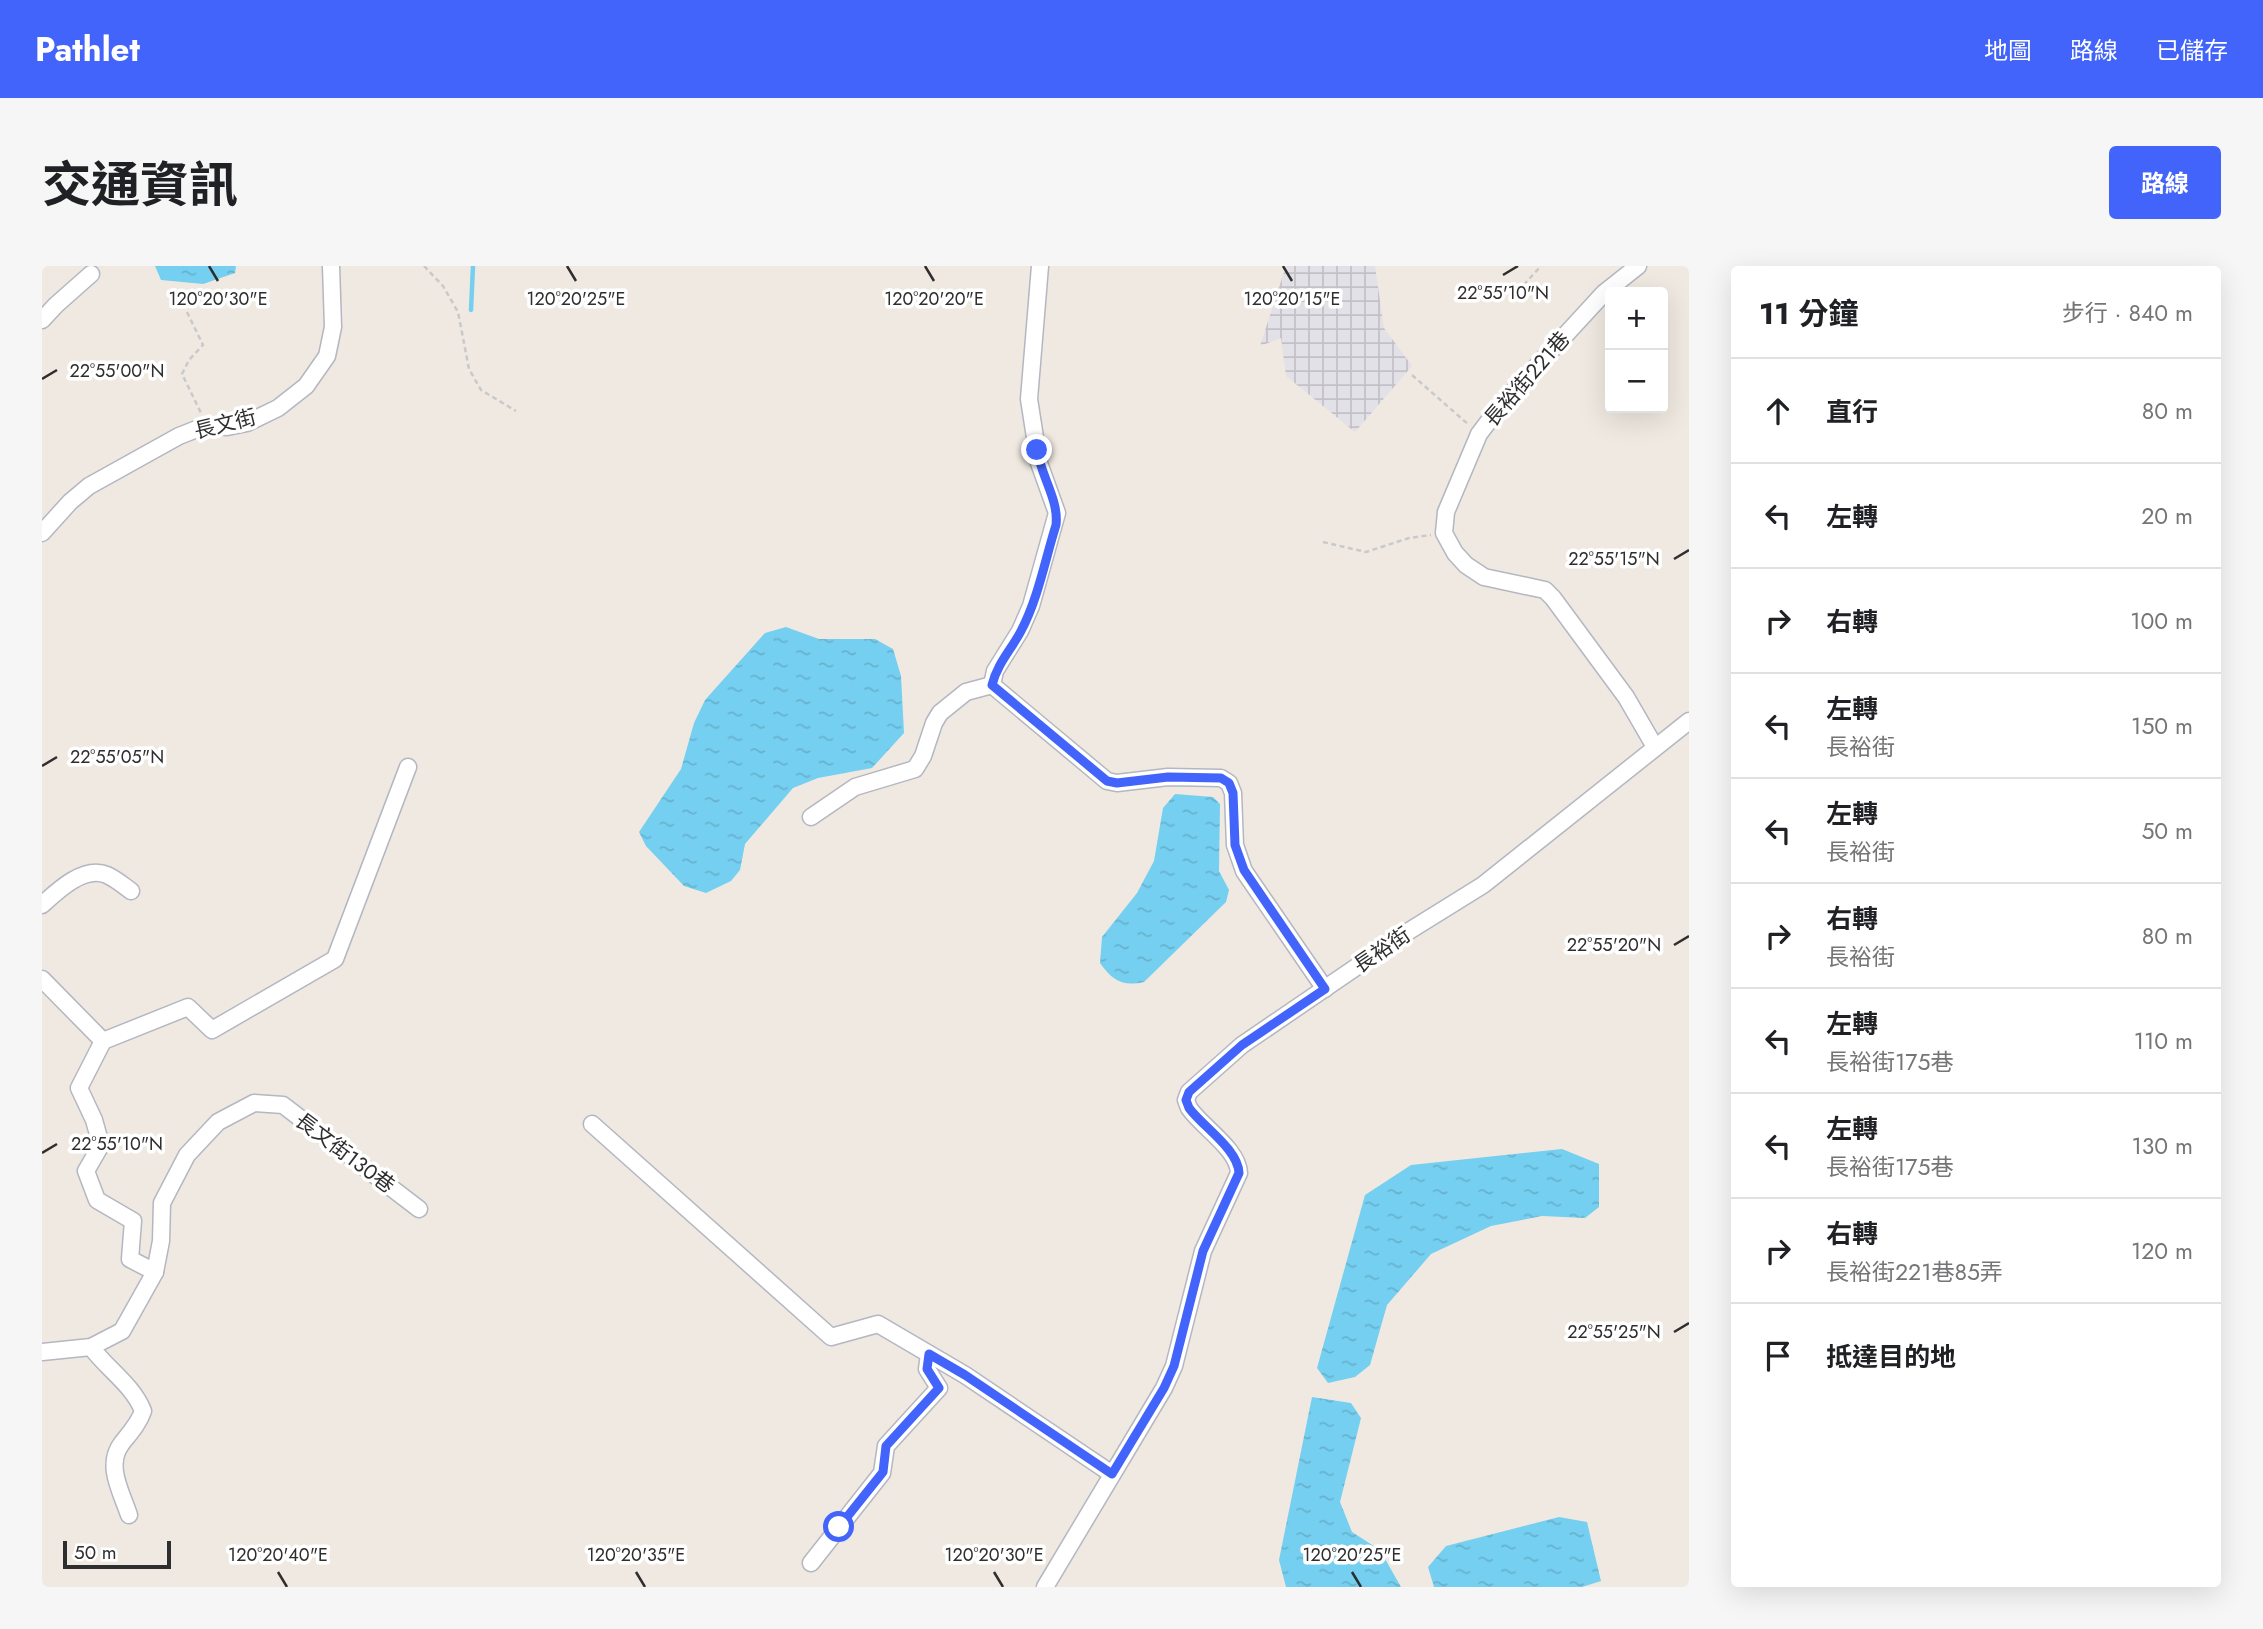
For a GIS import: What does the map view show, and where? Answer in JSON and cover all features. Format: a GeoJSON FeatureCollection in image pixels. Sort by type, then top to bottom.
{"type":"FeatureCollection","features":[{"type":"Feature","properties":{"kind":"street","name":"長文街"},"geometry":{"type":"LineString","coordinates":[[45,522],[89,486],[179,436],[207,425],[247,423],[278,408],[306,386],[327,356],[333,327],[331,266]]}},
{"type":"Feature","properties":{"kind":"street"},"geometry":{"type":"LineString","coordinates":[[992,685],[995,671],[1020,631],[1031,606],[1056,525],[1057,513],[1039,463],[1029,399],[1040,266]]}},
{"type":"Feature","properties":{"kind":"street","name":"長裕街221巷"},"geometry":{"type":"LineString","coordinates":[[1444,533],[1446,512],[1479,434],[1501,405],[1595,303],[1639,266]]}},
{"type":"Feature","properties":{"kind":"street"},"geometry":{"type":"LineString","coordinates":[[42,320],[91,274]]}},
{"type":"Feature","properties":{"kind":"street"},"geometry":{"type":"LineString","coordinates":[[1444,533],[1455,553],[1466,565],[1484,577],[1545,590],[1553,598],[1626,696],[1655,747]]}},
{"type":"Feature","properties":{"kind":"street"},"geometry":{"type":"LineString","coordinates":[[811,817],[855,787],[915,769],[940,713],[966,692],[992,685]]}},
{"type":"Feature","properties":{"kind":"street"},"geometry":{"type":"LineString","coordinates":[[992,685],[1107,781],[1117,783],[1168,777],[1221,778],[1229,783],[1233,793],[1238,859],[1325,989]]}},
{"type":"Feature","properties":{"kind":"street","name":"長裕街"},"geometry":{"type":"LineString","coordinates":[[1045,1587],[1164,1388],[1174,1366],[1203,1251],[1239,1173],[1239,1163],[1233,1154],[1189,1108],[1186,1100],[1189,1092],[1242,1045],[1409,931],[1483,885],[1689,721]]}},
{"type":"Feature","properties":{"kind":"street"},"geometry":{"type":"LineString","coordinates":[[155,1272],[130,1259],[132,1221],[97,1200],[86,1171],[101,1145],[94,1119],[79,1088],[103,1041],[187,1007],[212,1030],[335,959],[408,766]]}},
{"type":"Feature","properties":{"kind":"street"},"geometry":{"type":"LineString","coordinates":[[42,905],[61,887],[96,872],[106,875],[131,891]]}},
{"type":"Feature","properties":{"kind":"street"},"geometry":{"type":"LineString","coordinates":[[42,979],[103,1041]]}},
{"type":"Feature","properties":{"kind":"street","name":"長文街130巷"},"geometry":{"type":"LineString","coordinates":[[42,1352],[91,1347],[122,1331],[155,1272],[161,1241],[162,1203],[187,1154],[218,1122],[254,1102],[283,1105],[419,1209]]}},
{"type":"Feature","properties":{"kind":"street"},"geometry":{"type":"LineString","coordinates":[[592,1124],[831,1337],[878,1324],[965,1375],[1112,1474]]}},
{"type":"Feature","properties":{"kind":"street"},"geometry":{"type":"LineString","coordinates":[[91,1347],[102,1362],[131,1390],[143,1411],[113,1460],[114,1472],[129,1515]]}},
{"type":"Feature","properties":{"kind":"street"},"geometry":{"type":"LineString","coordinates":[[811,1563],[883,1472],[886,1446],[939,1388],[927,1369],[929,1354]]}},
{"type":"Feature","properties":{"kind":"path"},"geometry":{"type":"LineString","coordinates":[[424,266],[443,286],[458,312],[469,369],[481,390],[516,411]]}},
{"type":"Feature","properties":{"kind":"path"},"geometry":{"type":"LineString","coordinates":[[1518,291],[1541,266]]}},
{"type":"Feature","properties":{"kind":"path"},"geometry":{"type":"LineString","coordinates":[[187,312],[203,345],[182,374],[207,425]]}},
{"type":"Feature","properties":{"kind":"path"},"geometry":{"type":"LineString","coordinates":[[1412,376],[1479,434]]}},
{"type":"Feature","properties":{"kind":"path"},"geometry":{"type":"LineString","coordinates":[[1323,542],[1366,552],[1409,538],[1444,533]]}},
{"type":"Feature","properties":{"kind":"shaded area"},"geometry":{"type":"Polygon","coordinates":[[[1286,266],[1375,266],[1384,328],[1412,366],[1355,432],[1286,376],[1281,338],[1260,346],[1286,266]]]}},
{"type":"Feature","properties":{"kind":"water"},"geometry":{"type":"Polygon","coordinates":[[[155,266],[236,266],[235,273],[203,284],[161,280],[155,266]]]}},
{"type":"Feature","properties":{"kind":"water"},"geometry":{"type":"Polygon","coordinates":[[[786,627],[819,639],[875,639],[893,649],[901,676],[904,733],[872,768],[818,778],[793,788],[745,844],[740,870],[731,881],[706,893],[684,886],[646,846],[639,832],[681,769],[694,723],[705,700],[765,633],[786,627]]]}},
{"type":"Feature","properties":{"kind":"water"},"geometry":{"type":"Polygon","coordinates":[[[1175,794],[1213,797],[1220,804],[1219,871],[1229,890],[1226,902],[1144,982],[1124,983],[1113,978],[1100,963],[1102,937],[1137,893],[1154,861],[1163,808],[1175,794]]]}},
{"type":"Feature","properties":{"kind":"water"},"geometry":{"type":"Polygon","coordinates":[[[1562,1149],[1599,1164],[1599,1207],[1585,1218],[1542,1216],[1491,1226],[1431,1254],[1387,1305],[1370,1365],[1355,1377],[1328,1383],[1317,1368],[1365,1195],[1411,1165],[1562,1149]]]}},
{"type":"Feature","properties":{"kind":"water"},"geometry":{"type":"Polygon","coordinates":[[[1312,1397],[1351,1403],[1361,1418],[1340,1502],[1352,1532],[1380,1550],[1401,1587],[1286,1587],[1279,1560],[1312,1397]]]}},
{"type":"Feature","properties":{"kind":"water"},"geometry":{"type":"Polygon","coordinates":[[[1559,1517],[1587,1522],[1601,1581],[1582,1587],[1434,1587],[1428,1567],[1446,1546],[1559,1517]]]}},
{"type":"Feature","properties":{"kind":"waterway"},"geometry":{"type":"LineString","coordinates":[[471,310],[473,266]]}},
{"type":"Feature","properties":{"kind":"route"},"geometry":{"type":"LineString","coordinates":[[839,1527],[883,1472],[886,1446],[939,1388],[927,1369],[929,1354],[965,1375],[1112,1474],[1164,1388],[1174,1366],[1203,1251],[1239,1173],[1239,1163],[1233,1154],[1189,1108],[1186,1100],[1189,1092],[1242,1045],[1325,989],[1238,859],[1233,793],[1229,783],[1221,778],[1168,777],[1117,783],[1107,781],[992,685],[995,671],[1020,631],[1031,606],[1056,525],[1057,513],[1037,450]]}}]}
